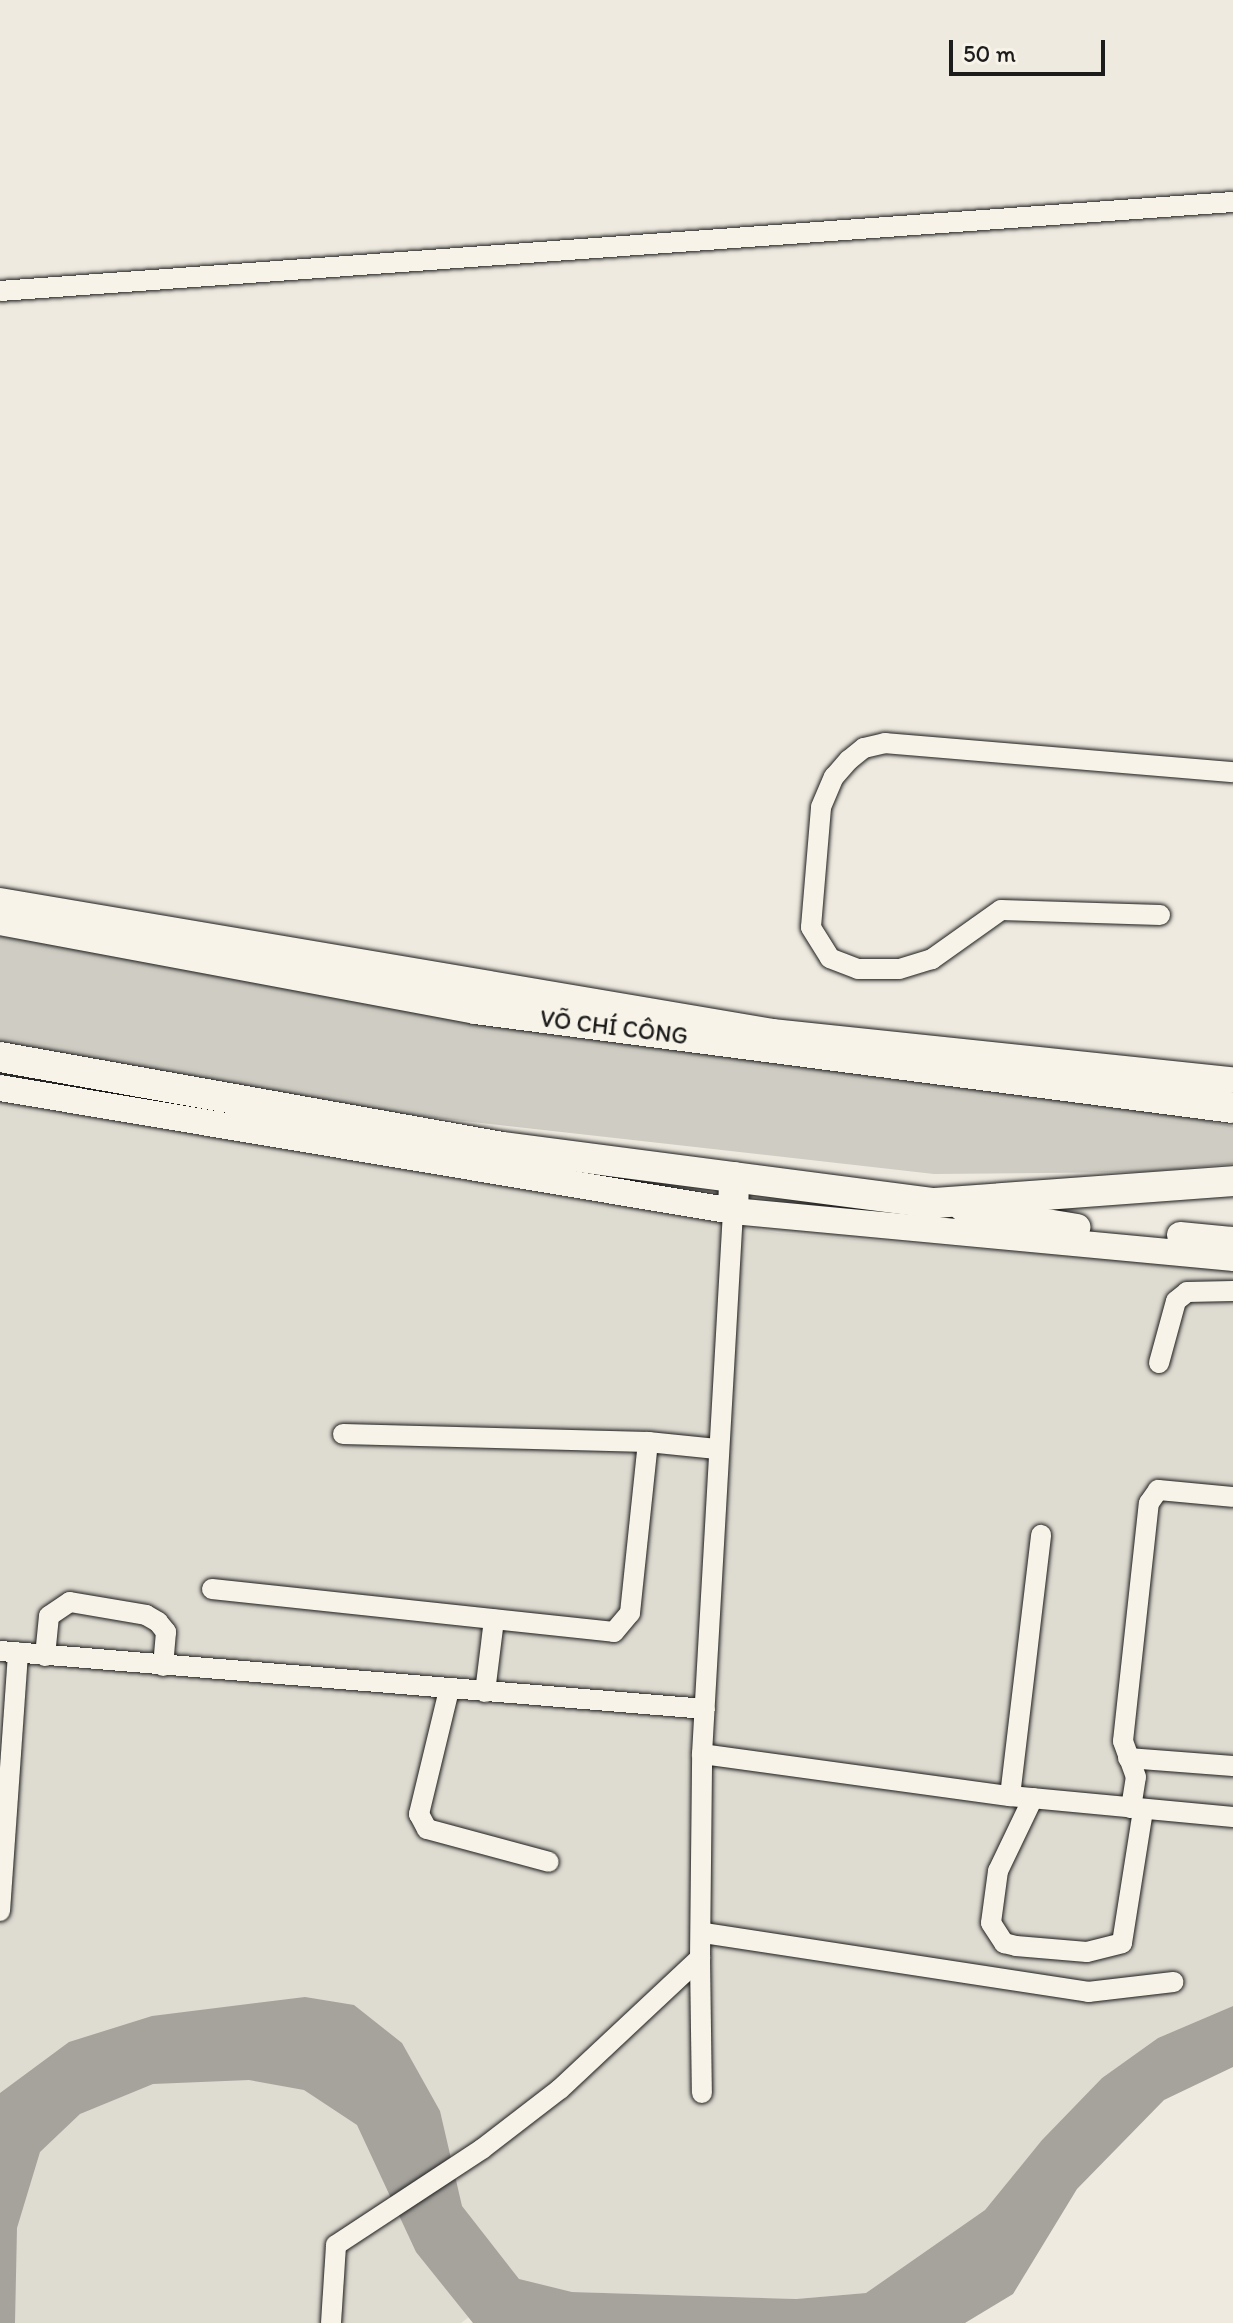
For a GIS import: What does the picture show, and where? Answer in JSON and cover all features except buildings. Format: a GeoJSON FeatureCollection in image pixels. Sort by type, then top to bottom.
{"type":"FeatureCollection","features":[{"type":"Feature","properties":{"kind":"highway","name":"VÕ CHÍ CÔNG"},"geometry":{"type":"LineString","coordinates":[[0,920],[475,1009],[1233,1108]]}},
{"type":"Feature","properties":{"kind":"highway"},"geometry":{"type":"LineString","coordinates":[[0,1057],[502,1147],[935,1203],[1233,1181]]}},
{"type":"Feature","properties":{"kind":"highway"},"geometry":{"type":"LineString","coordinates":[[733,1211],[734,1177]]}},
{"type":"Feature","properties":{"kind":"main road","name":"VÕ CHÍ CÔNG"},"geometry":{"type":"LineString","coordinates":[[0,901],[773,1032],[1233,1080]]}},
{"type":"Feature","properties":{"kind":"main road"},"geometry":{"type":"LineString","coordinates":[[0,1088],[733,1211],[1233,1258]]}},
{"type":"Feature","properties":{"kind":"main road"},"geometry":{"type":"LineString","coordinates":[[935,1203],[1071,1227],[1233,1240]]}},
{"type":"Feature","properties":{"kind":"street"},"geometry":{"type":"LineString","coordinates":[[0,291],[1233,202]]}},
{"type":"Feature","properties":{"kind":"street"},"geometry":{"type":"LineString","coordinates":[[1160,915],[1001,910],[932,959],[899,969],[858,969],[830,958],[811,927],[821,807],[834,777],[849,760],[864,748],[885,743],[1233,772]]}},
{"type":"Feature","properties":{"kind":"street"},"geometry":{"type":"LineString","coordinates":[[702,2093],[702,1754],[717,1449],[733,1211]]}},
{"type":"Feature","properties":{"kind":"street"},"geometry":{"type":"LineString","coordinates":[[1159,1363],[1176,1301],[1187,1292],[1233,1291]]}},
{"type":"Feature","properties":{"kind":"street"},"geometry":{"type":"LineString","coordinates":[[343,1434],[648,1442],[717,1449]]}},
{"type":"Feature","properties":{"kind":"street"},"geometry":{"type":"LineString","coordinates":[[212,1589],[614,1632],[623,1626],[630,1613],[648,1442]]}},
{"type":"Feature","properties":{"kind":"street"},"geometry":{"type":"LineString","coordinates":[[1033,1798],[998,1871],[992,1912],[995,1934],[1016,1946],[1087,1952],[1122,1943],[1137,1809],[1136,1777],[1123,1741],[1152,1495],[1158,1490],[1233,1497]]}},
{"type":"Feature","properties":{"kind":"street"},"geometry":{"type":"LineString","coordinates":[[1010,1796],[1041,1535]]}},
{"type":"Feature","properties":{"kind":"street"},"geometry":{"type":"LineString","coordinates":[[45,1656],[49,1616],[70,1602],[146,1615],[158,1622],[166,1632],[163,1666]]}},
{"type":"Feature","properties":{"kind":"street"},"geometry":{"type":"LineString","coordinates":[[485,1692],[494,1620]]}},
{"type":"Feature","properties":{"kind":"street"},"geometry":{"type":"LineString","coordinates":[[0,1911],[9,1652],[705,1709]]}},
{"type":"Feature","properties":{"kind":"street"},"geometry":{"type":"LineString","coordinates":[[449,1690],[419,1814],[427,1829],[549,1862]]}},
{"type":"Feature","properties":{"kind":"street"},"geometry":{"type":"LineString","coordinates":[[702,1754],[1010,1796],[1233,1817]]}},
{"type":"Feature","properties":{"kind":"street"},"geometry":{"type":"LineString","coordinates":[[1128,1758],[1233,1766]]}},
{"type":"Feature","properties":{"kind":"street"},"geometry":{"type":"LineString","coordinates":[[704,1933],[1088,1992],[1173,1982]]}},
{"type":"Feature","properties":{"kind":"street"},"geometry":{"type":"LineString","coordinates":[[331,2323],[336,2245],[482,2149],[560,2089],[700,1958]]}},
{"type":"Feature","properties":{"kind":"shaded area"},"geometry":{"type":"Polygon","coordinates":[[[0,936],[757,1055],[1082,1096],[1233,1126],[1233,1164],[1143,1172],[934,1174],[295,1102],[0,1048],[0,936]]]}},
{"type":"Feature","properties":{"kind":"shaded area"},"geometry":{"type":"Polygon","coordinates":[[[0,1102],[778,1233],[1233,1269],[1233,2006],[1158,2038],[1102,2078],[1042,2140],[985,2210],[866,2293],[796,2299],[572,2292],[519,2280],[461,2323],[0,2323],[0,1102]]]}},
{"type":"Feature","properties":{"kind":"shaded area"},"geometry":{"type":"Polygon","coordinates":[[[305,1997],[354,2005],[402,2043],[440,2111],[462,2206],[519,2279],[572,2292],[796,2299],[866,2293],[985,2210],[1042,2140],[1102,2078],[1158,2038],[1233,2006],[1233,2067],[1164,2100],[1077,2189],[1013,2294],[965,2323],[473,2323],[416,2252],[357,2125],[304,2090],[249,2080],[153,2084],[80,2114],[40,2152],[17,2228],[15,2323],[0,2323],[0,2093],[69,2042],[152,2016],[305,1997]]]}}]}
